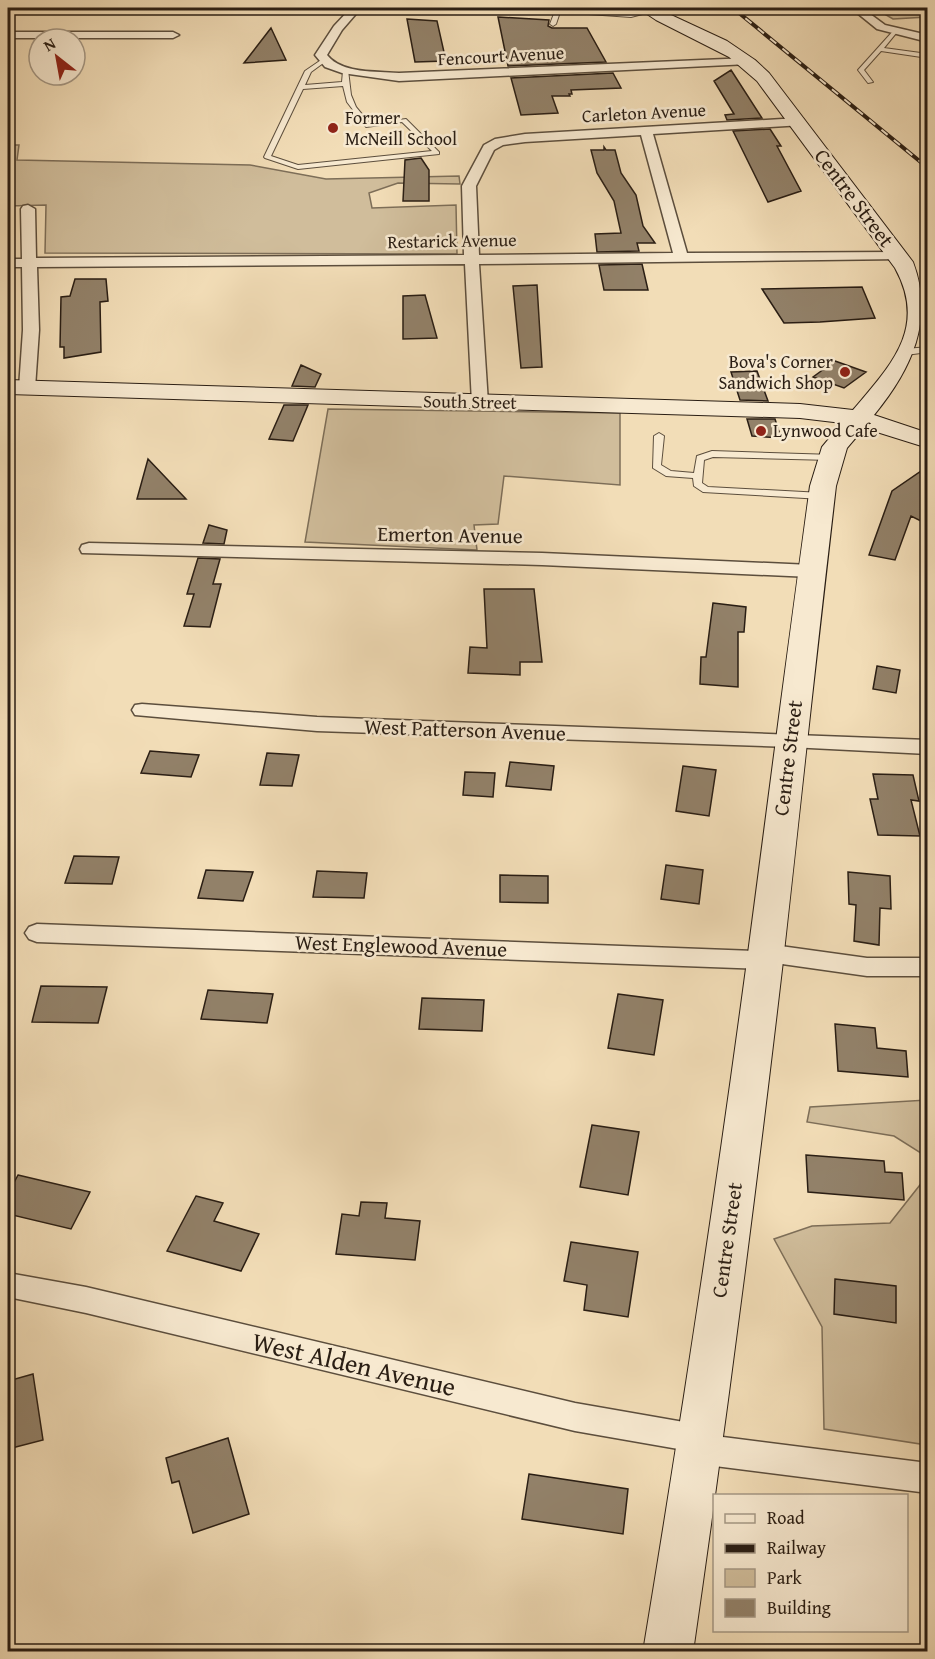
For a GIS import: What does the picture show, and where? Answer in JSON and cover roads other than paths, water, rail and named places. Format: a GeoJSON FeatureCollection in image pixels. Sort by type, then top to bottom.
{"type":"FeatureCollection","features":[{"type":"Feature","properties":{"kind":"main road","name":"Centre Street"},"geometry":{"type":"LineString","coordinates":[[648,9],[719,42],[748,61],[769,83],[911,276],[920,304],[917,351],[904,361],[890,381],[841,438],[831,457],[822,496],[765,956],[700,1444],[668,1652]]}},
{"type":"Feature","properties":{"kind":"main road","name":"South Street"},"geometry":{"type":"LineString","coordinates":[[17,387],[480,403],[759,409],[859,418],[927,441]]}},
{"type":"Feature","properties":{"kind":"street"},"geometry":{"type":"LineString","coordinates":[[324,60],[321,55],[323,48],[356,8]]}},
{"type":"Feature","properties":{"kind":"street"},"geometry":{"type":"LineString","coordinates":[[856,8],[876,24],[894,32],[927,39]]}},
{"type":"Feature","properties":{"kind":"street"},"geometry":{"type":"LineString","coordinates":[[8,35],[173,35]]}},
{"type":"Feature","properties":{"kind":"street","name":"Fencourt Avenue"},"geometry":{"type":"LineString","coordinates":[[324,60],[346,71],[379,76],[424,77],[748,61]]}},
{"type":"Feature","properties":{"kind":"street","name":"Carleton Avenue"},"geometry":{"type":"LineString","coordinates":[[472,261],[469,186],[484,157],[492,146],[499,142],[525,138],[799,122]]}},
{"type":"Feature","properties":{"kind":"street"},"geometry":{"type":"LineString","coordinates":[[646,130],[681,257]]}},
{"type":"Feature","properties":{"kind":"street"},"geometry":{"type":"LineString","coordinates":[[17,387],[31,330],[28,209]]}},
{"type":"Feature","properties":{"kind":"street","name":"Restarick Avenue"},"geometry":{"type":"LineString","coordinates":[[8,263],[897,256]]}},
{"type":"Feature","properties":{"kind":"street"},"geometry":{"type":"LineString","coordinates":[[472,261],[480,403]]}},
{"type":"Feature","properties":{"kind":"street","name":"Emerton Avenue"},"geometry":{"type":"LineString","coordinates":[[89,549],[542,559],[811,571]]}},
{"type":"Feature","properties":{"kind":"street","name":"West Patterson Avenue"},"geometry":{"type":"LineString","coordinates":[[142,710],[317,724],[790,740],[927,747]]}},
{"type":"Feature","properties":{"kind":"street","name":"West Englewood Avenue"},"geometry":{"type":"LineString","coordinates":[[37,933],[765,956],[867,967],[927,967]]}},
{"type":"Feature","properties":{"kind":"street","name":"West Alden Avenue"},"geometry":{"type":"LineString","coordinates":[[8,1285],[97,1303],[575,1417],[700,1444],[927,1478]]}},
{"type":"Feature","properties":{"kind":"lane"},"geometry":{"type":"LineString","coordinates":[[554,24],[556,9],[631,15],[648,9]]}},
{"type":"Feature","properties":{"kind":"lane"},"geometry":{"type":"LineString","coordinates":[[870,82],[861,70],[894,32]]}},
{"type":"Feature","properties":{"kind":"lane"},"geometry":{"type":"LineString","coordinates":[[879,49],[927,56]]}},
{"type":"Feature","properties":{"kind":"lane"},"geometry":{"type":"LineString","coordinates":[[324,60],[308,70],[267,157],[298,167],[437,153],[404,120],[369,126],[348,101],[344,84],[346,71]]}},
{"type":"Feature","properties":{"kind":"lane"},"geometry":{"type":"LineString","coordinates":[[299,87],[344,84]]}},
{"type":"Feature","properties":{"kind":"lane"},"geometry":{"type":"LineString","coordinates":[[658,436],[656,466],[669,474],[698,476]]}},
{"type":"Feature","properties":{"kind":"lane"},"geometry":{"type":"LineString","coordinates":[[822,496],[706,490],[697,484],[700,458],[712,454],[831,457]]}},
{"type":"Feature","properties":{"kind":"railway"},"geometry":{"type":"LineString","coordinates":[[733,8],[928,168]]}},
{"type":"Feature","properties":{"kind":"place","name":"Former McNeill School"},"geometry":{"type":"Point","coordinates":[333,128]}},
{"type":"Feature","properties":{"kind":"place","name":"Bova's Corner Sandwich Shop"},"geometry":{"type":"Point","coordinates":[845,372]}},
{"type":"Feature","properties":{"kind":"place","name":"Lynwood Cafe"},"geometry":{"type":"Point","coordinates":[761,431]}}]}
